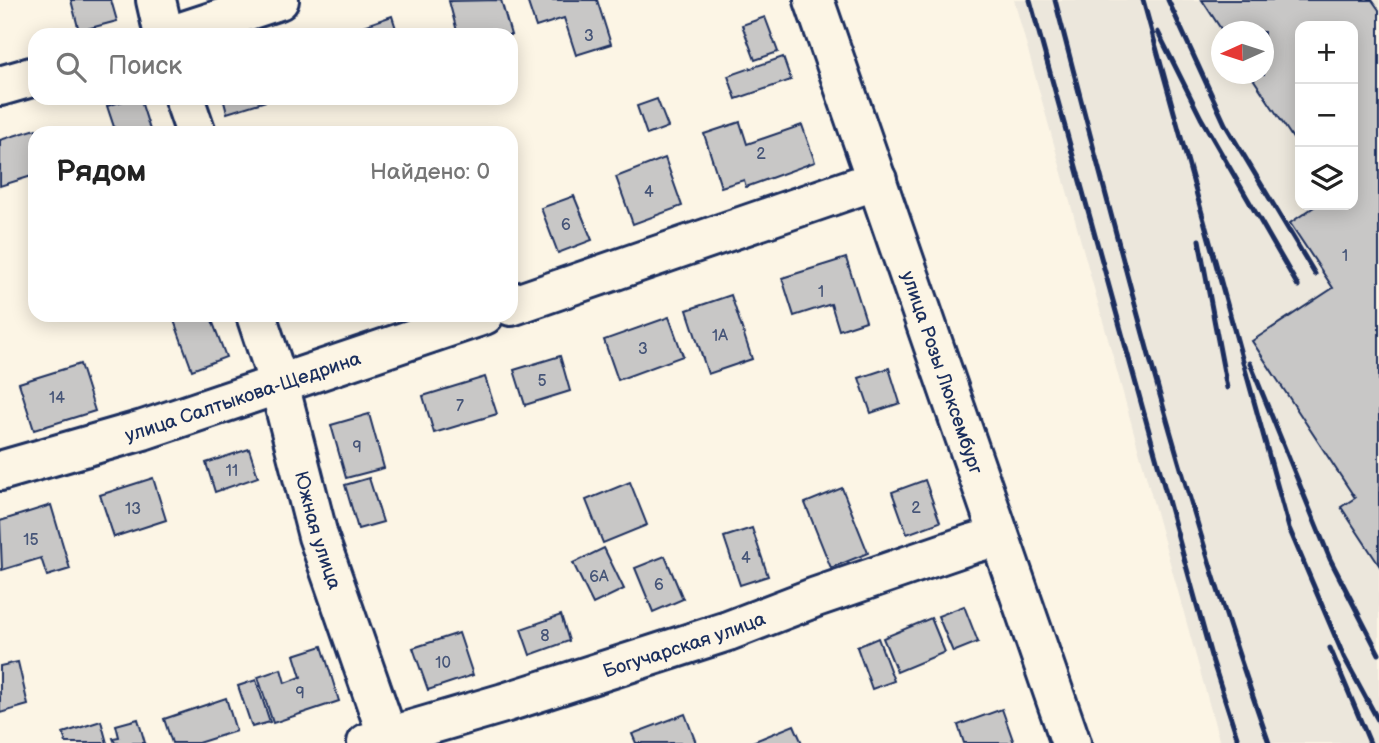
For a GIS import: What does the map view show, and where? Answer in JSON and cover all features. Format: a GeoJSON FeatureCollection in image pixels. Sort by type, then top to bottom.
{"type":"FeatureCollection","features":[{"type":"Feature","properties":{"kind":"street"},"geometry":{"type":"LineString","coordinates":[[156,0],[162,28]]}},
{"type":"Feature","properties":{"kind":"street"},"geometry":{"type":"LineString","coordinates":[[193,28],[279,0]]}},
{"type":"Feature","properties":{"kind":"street","name":"улица Розы Люксембург"},"geometry":{"type":"LineString","coordinates":[[814,0],[1071,743]]}},
{"type":"Feature","properties":{"kind":"street"},"geometry":{"type":"LineString","coordinates":[[0,86],[28,78]]}},
{"type":"Feature","properties":{"kind":"street"},"geometry":{"type":"LineString","coordinates":[[186,105],[194,126]]}},
{"type":"Feature","properties":{"kind":"street"},"geometry":{"type":"LineString","coordinates":[[518,304],[877,180]]}},
{"type":"Feature","properties":{"kind":"street","name":"Южная улица"},"geometry":{"type":"LineString","coordinates":[[258,322],[279,384],[318,536],[381,741]]}},
{"type":"Feature","properties":{"kind":"street","name":"улица Салтыкова-Щедрина"},"geometry":{"type":"LineString","coordinates":[[0,471],[143,430],[463,322]]}},
{"type":"Feature","properties":{"kind":"street","name":"Богучарская улица"},"geometry":{"type":"LineString","coordinates":[[381,741],[728,631],[816,597],[999,536]]}},
{"type":"Feature","properties":{"kind":"shaded area"},"geometry":{"type":"Polygon","coordinates":[[[1014,0],[1379,0],[1379,743],[1220,743],[1014,0]]]}},
{"type":"Feature","properties":{"kind":"building"},"geometry":{"type":"Polygon","coordinates":[[[71,0],[111,0],[117,21],[90,28],[78,28],[71,0]]]}},
{"type":"Feature","properties":{"kind":"building"},"geometry":{"type":"Polygon","coordinates":[[[501,0],[509,28],[456,28],[449,1],[501,0]]]}},
{"type":"Feature","properties":{"kind":"building"},"geometry":{"type":"Polygon","coordinates":[[[527,0],[597,0],[611,44],[576,55],[564,18],[536,27],[527,0]]]}},
{"type":"Feature","properties":{"kind":"building"},"geometry":{"type":"Polygon","coordinates":[[[1202,0],[1372,0],[1379,10],[1379,565],[1341,507],[1355,498],[1252,341],[1333,288],[1290,223],[1310,210],[1358,210],[1358,21],[1295,21],[1295,142],[1257,84],[1274,84],[1274,21],[1216,21],[1202,0]]]}},
{"type":"Feature","properties":{"kind":"building"},"geometry":{"type":"Polygon","coordinates":[[[392,16],[396,28],[357,28],[392,16]]]}},
{"type":"Feature","properties":{"kind":"building"},"geometry":{"type":"Polygon","coordinates":[[[765,17],[778,52],[755,60],[742,25],[765,17]]]}},
{"type":"Feature","properties":{"kind":"building"},"geometry":{"type":"Polygon","coordinates":[[[783,57],[791,80],[736,99],[728,76],[783,57]]]}},
{"type":"Feature","properties":{"kind":"building"},"geometry":{"type":"Polygon","coordinates":[[[657,99],[668,127],[647,135],[637,106],[657,99]]]}},
{"type":"Feature","properties":{"kind":"building"},"geometry":{"type":"Polygon","coordinates":[[[142,105],[149,126],[114,126],[107,106],[142,105]]]}},
{"type":"Feature","properties":{"kind":"building"},"geometry":{"type":"Polygon","coordinates":[[[225,105],[253,105],[227,113],[225,105]]]}},
{"type":"Feature","properties":{"kind":"building"},"geometry":{"type":"Polygon","coordinates":[[[740,122],[747,144],[802,125],[815,162],[746,187],[744,180],[721,187],[704,134],[740,122]]]}},
{"type":"Feature","properties":{"kind":"building"},"geometry":{"type":"Polygon","coordinates":[[[28,131],[28,177],[0,186],[0,140],[28,131]]]}},
{"type":"Feature","properties":{"kind":"building"},"geometry":{"type":"Polygon","coordinates":[[[665,158],[682,206],[633,224],[616,177],[665,158]]]}},
{"type":"Feature","properties":{"kind":"building"},"geometry":{"type":"Polygon","coordinates":[[[574,196],[592,240],[558,253],[541,208],[574,196]]]}},
{"type":"Feature","properties":{"kind":"building"},"geometry":{"type":"Polygon","coordinates":[[[846,258],[866,321],[839,330],[831,304],[794,316],[782,278],[846,258]]]}},
{"type":"Feature","properties":{"kind":"building"},"geometry":{"type":"Polygon","coordinates":[[[731,295],[752,359],[708,374],[687,310],[731,295]]]}},
{"type":"Feature","properties":{"kind":"building"},"geometry":{"type":"Polygon","coordinates":[[[669,317],[683,356],[618,380],[604,340],[669,317]]]}},
{"type":"Feature","properties":{"kind":"building"},"geometry":{"type":"Polygon","coordinates":[[[175,322],[213,322],[226,357],[192,370],[175,322]]]}},
{"type":"Feature","properties":{"kind":"building"},"geometry":{"type":"Polygon","coordinates":[[[560,356],[570,391],[525,405],[514,370],[560,356]]]}},
{"type":"Feature","properties":{"kind":"building"},"geometry":{"type":"Polygon","coordinates":[[[80,364],[95,411],[34,430],[19,383],[80,364]]]}},
{"type":"Feature","properties":{"kind":"building"},"geometry":{"type":"Polygon","coordinates":[[[889,368],[900,403],[871,413],[859,378],[889,368]]]}},
{"type":"Feature","properties":{"kind":"building"},"geometry":{"type":"Polygon","coordinates":[[[485,377],[497,414],[434,433],[423,396],[485,377]]]}},
{"type":"Feature","properties":{"kind":"building"},"geometry":{"type":"Polygon","coordinates":[[[369,414],[384,468],[346,478],[331,425],[369,414]]]}},
{"type":"Feature","properties":{"kind":"building"},"geometry":{"type":"Polygon","coordinates":[[[249,449],[258,477],[215,492],[206,463],[249,449]]]}},
{"type":"Feature","properties":{"kind":"building"},"geometry":{"type":"Polygon","coordinates":[[[153,478],[166,520],[114,537],[100,495],[153,478]]]}},
{"type":"Feature","properties":{"kind":"building"},"geometry":{"type":"Polygon","coordinates":[[[369,478],[383,522],[358,529],[345,485],[369,478]]]}},
{"type":"Feature","properties":{"kind":"building"},"geometry":{"type":"Polygon","coordinates":[[[925,480],[940,522],[907,534],[892,492],[925,480]]]}},
{"type":"Feature","properties":{"kind":"building"},"geometry":{"type":"Polygon","coordinates":[[[630,482],[647,525],[603,543],[586,500],[630,482]]]}},
{"type":"Feature","properties":{"kind":"building"},"geometry":{"type":"Polygon","coordinates":[[[842,488],[868,553],[831,568],[805,503],[842,488]]]}},
{"type":"Feature","properties":{"kind":"building"},"geometry":{"type":"Polygon","coordinates":[[[51,505],[70,569],[47,576],[41,558],[2,570],[0,521],[51,505]]]}},
{"type":"Feature","properties":{"kind":"building"},"geometry":{"type":"Polygon","coordinates":[[[752,528],[768,576],[740,585],[724,537],[752,528]]]}},
{"type":"Feature","properties":{"kind":"building"},"geometry":{"type":"Polygon","coordinates":[[[604,548],[624,589],[593,604],[573,563],[604,548]]]}},
{"type":"Feature","properties":{"kind":"building"},"geometry":{"type":"Polygon","coordinates":[[[665,556],[683,599],[653,612],[635,568],[665,556]]]}},
{"type":"Feature","properties":{"kind":"building"},"geometry":{"type":"Polygon","coordinates":[[[964,606],[978,642],[953,652],[938,616],[964,606]]]}},
{"type":"Feature","properties":{"kind":"building"},"geometry":{"type":"Polygon","coordinates":[[[561,615],[569,641],[530,655],[521,629],[561,615]]]}},
{"type":"Feature","properties":{"kind":"building"},"geometry":{"type":"Polygon","coordinates":[[[931,618],[945,652],[897,672],[883,638],[931,618]]]}},
{"type":"Feature","properties":{"kind":"building"},"geometry":{"type":"Polygon","coordinates":[[[459,633],[473,675],[428,690],[413,648],[459,633]]]}},
{"type":"Feature","properties":{"kind":"building"},"geometry":{"type":"Polygon","coordinates":[[[878,638],[894,681],[872,689],[857,647],[878,638]]]}},
{"type":"Feature","properties":{"kind":"building"},"geometry":{"type":"Polygon","coordinates":[[[322,646],[339,701],[273,723],[258,677],[281,669],[285,683],[301,677],[294,655],[322,646]]]}},
{"type":"Feature","properties":{"kind":"building"},"geometry":{"type":"Polygon","coordinates":[[[18,662],[28,705],[0,713],[0,666],[18,662]]]}},
{"type":"Feature","properties":{"kind":"building"},"geometry":{"type":"Polygon","coordinates":[[[256,680],[270,722],[252,727],[238,686],[256,680]]]}},
{"type":"Feature","properties":{"kind":"building"},"geometry":{"type":"Polygon","coordinates":[[[226,698],[236,731],[198,743],[172,743],[164,719],[226,698]]]}},
{"type":"Feature","properties":{"kind":"building"},"geometry":{"type":"Polygon","coordinates":[[[1002,709],[1014,743],[964,743],[958,725],[1002,709]]]}},
{"type":"Feature","properties":{"kind":"building"},"geometry":{"type":"Polygon","coordinates":[[[685,714],[696,743],[636,743],[632,734],[685,714]]]}},
{"type":"Feature","properties":{"kind":"building"},"geometry":{"type":"Polygon","coordinates":[[[138,719],[145,743],[115,743],[113,738],[119,737],[116,725],[138,719]]]}},
{"type":"Feature","properties":{"kind":"building"},"geometry":{"type":"Polygon","coordinates":[[[101,721],[107,743],[66,743],[63,733],[101,721]]]}},
{"type":"Feature","properties":{"kind":"building"},"geometry":{"type":"Polygon","coordinates":[[[794,725],[802,743],[750,743],[794,725]]]}},
{"type":"Feature","properties":{"kind":"railway"},"geometry":{"type":"LineString","coordinates":[[1030,0],[1211,656],[1239,743]]}},
{"type":"Feature","properties":{"kind":"railway"},"geometry":{"type":"LineString","coordinates":[[1055,0],[1181,467],[1208,560],[1269,743]]}},
{"type":"Feature","properties":{"kind":"railway"},"geometry":{"type":"LineString","coordinates":[[1143,0],[1289,528],[1344,657],[1379,722]]}},
{"type":"Feature","properties":{"kind":"railway"},"geometry":{"type":"LineString","coordinates":[[1168,0],[1225,124],[1315,274]]}},
{"type":"Feature","properties":{"kind":"railway"},"geometry":{"type":"LineString","coordinates":[[1158,32],[1201,118],[1298,286]]}},
{"type":"Feature","properties":{"kind":"railway"},"geometry":{"type":"LineString","coordinates":[[1199,240],[1227,388]]}},
{"type":"Feature","properties":{"kind":"railway"},"geometry":{"type":"LineString","coordinates":[[1250,363],[1330,559],[1379,654]]}},
{"type":"Feature","properties":{"kind":"railway"},"geometry":{"type":"LineString","coordinates":[[1330,648],[1370,743]]}}]}
